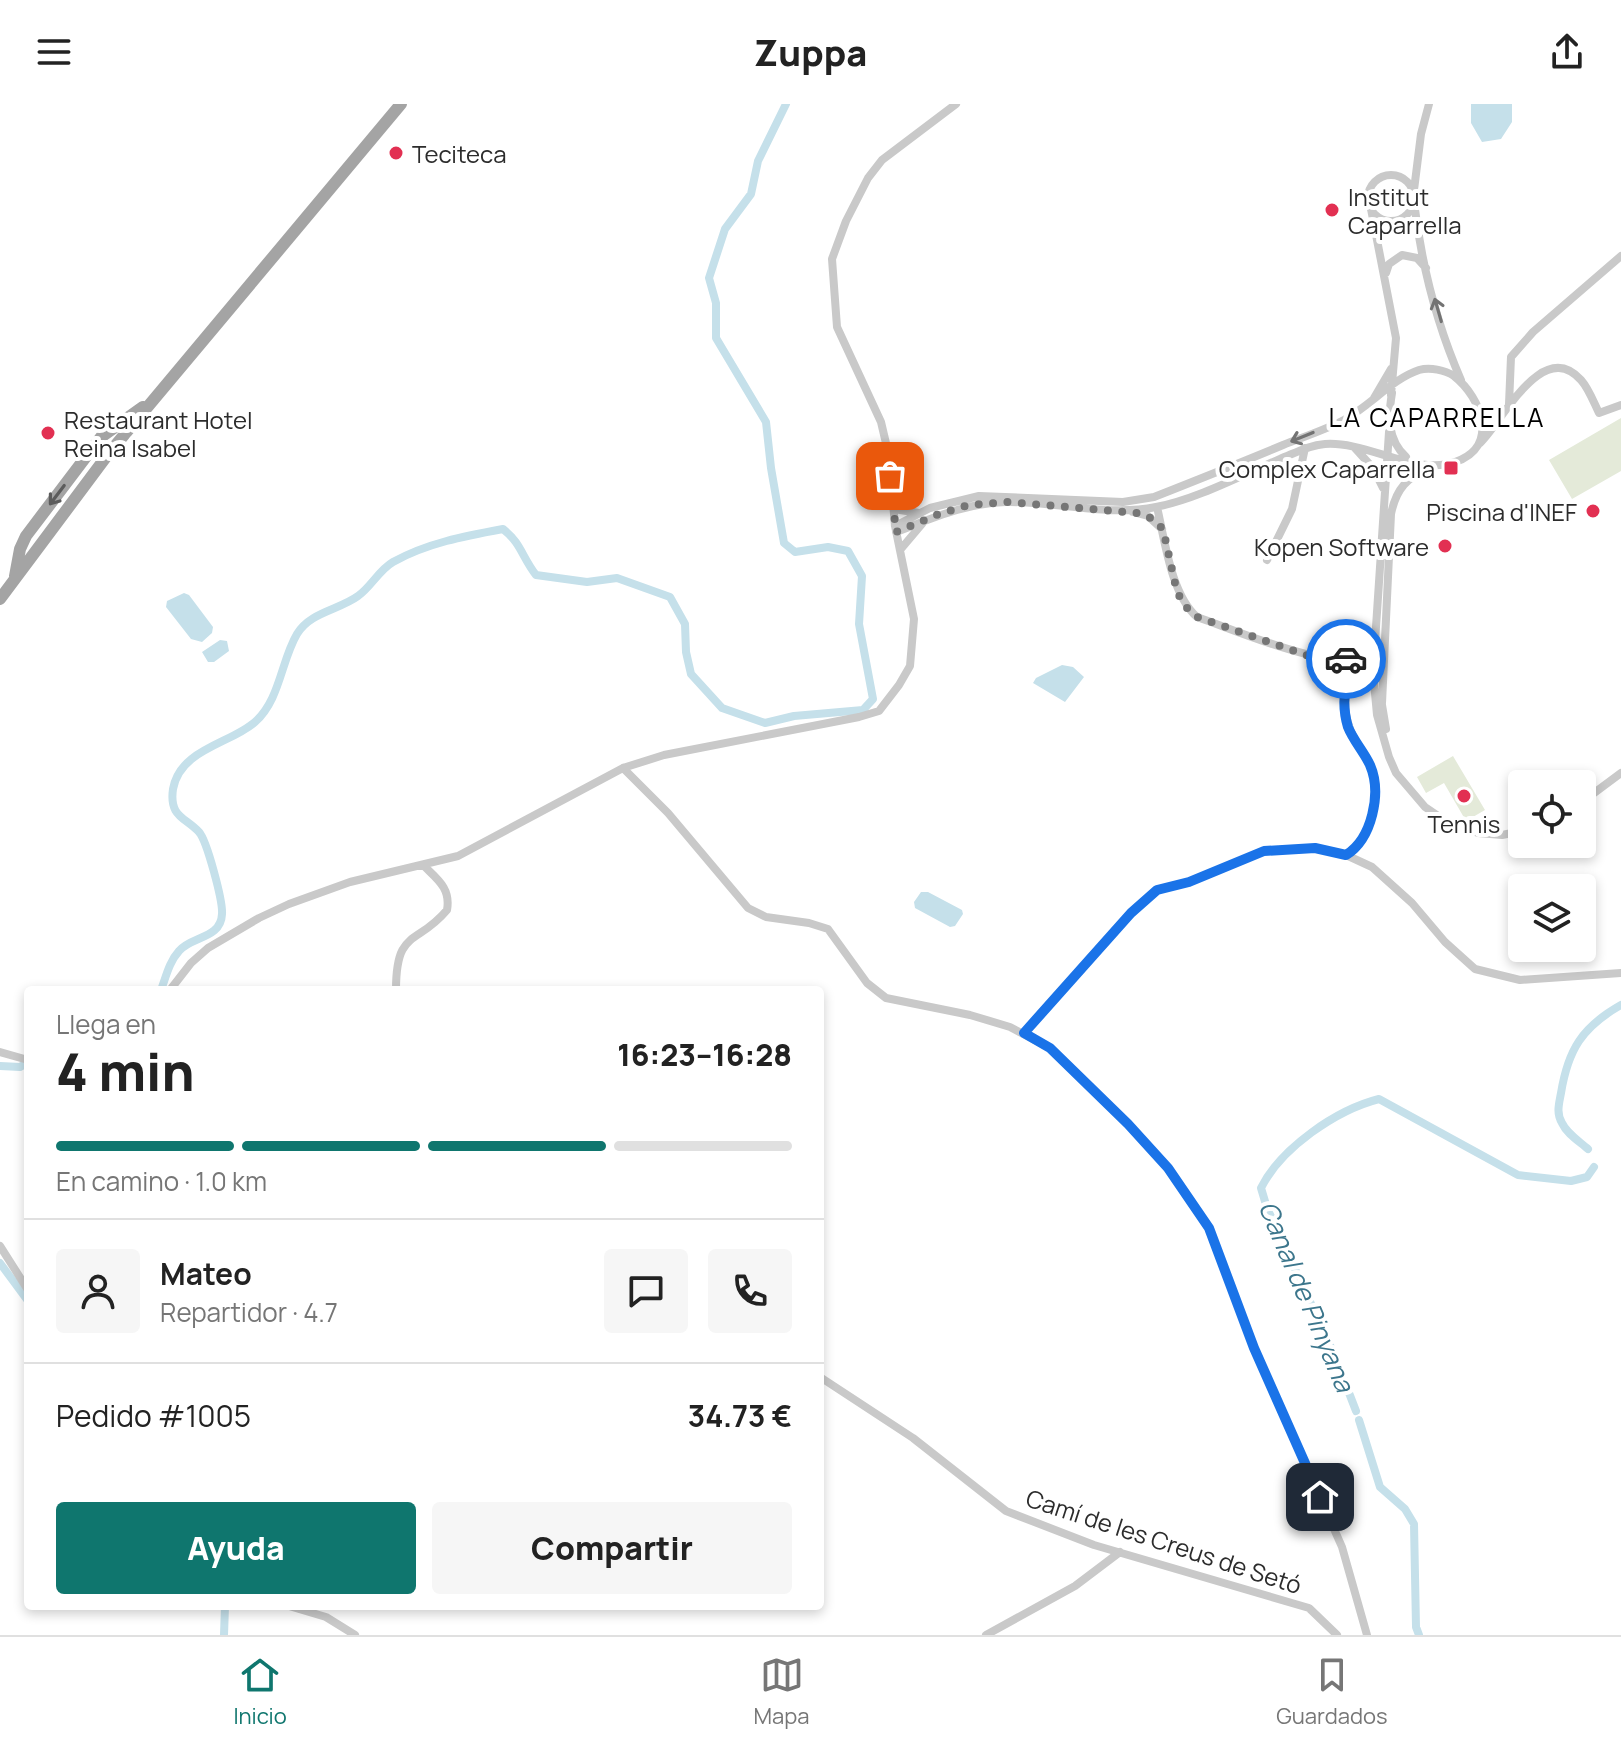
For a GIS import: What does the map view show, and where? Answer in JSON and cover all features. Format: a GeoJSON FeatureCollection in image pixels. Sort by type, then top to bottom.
{"type":"FeatureCollection","features":[{"type":"Feature","properties":{"kind":"main road"},"geometry":{"type":"LineString","coordinates":[[0,599],[91,476],[401,104]]}},
{"type":"Feature","properties":{"kind":"street"},"geometry":{"type":"LineString","coordinates":[[173,986],[208,948],[259,918],[329,888],[458,856],[623,768],[664,755],[879,711],[910,666],[914,619],[899,551],[889,456],[881,422],[837,327],[832,259],[846,221],[868,178],[882,160],[956,104]]}},
{"type":"Feature","properties":{"kind":"street"},"geometry":{"type":"LineString","coordinates":[[1429,104],[1421,134],[1414,190],[1418,236],[1452,360],[1481,412],[1497,423]]}},
{"type":"Feature","properties":{"kind":"street"},"geometry":{"type":"LineString","coordinates":[[1414,190],[1404,178],[1382,176],[1371,186],[1368,194],[1396,338],[1373,660],[1377,715],[1396,773],[1425,807],[1450,824],[1478,833],[1508,834]]}},
{"type":"Feature","properties":{"kind":"street"},"geometry":{"type":"LineString","coordinates":[[1371,209],[1381,219],[1395,221],[1408,214],[1414,202]]}},
{"type":"Feature","properties":{"kind":"street"},"geometry":{"type":"LineString","coordinates":[[1385,275],[1389,264],[1402,255],[1417,258],[1426,268]]}},
{"type":"Feature","properties":{"kind":"street"},"geometry":{"type":"LineString","coordinates":[[1509,405],[1511,357],[1533,332],[1621,256]]}},
{"type":"Feature","properties":{"kind":"street"},"geometry":{"type":"LineString","coordinates":[[1372,402],[1392,368]]}},
{"type":"Feature","properties":{"kind":"street"},"geometry":{"type":"LineString","coordinates":[[1382,703],[1394,496],[1404,482],[1433,466],[1457,462],[1480,443],[1530,379],[1544,371],[1559,368],[1572,372],[1583,382],[1599,413],[1621,405]]}},
{"type":"Feature","properties":{"kind":"street"},"geometry":{"type":"LineString","coordinates":[[896,529],[958,499],[979,496],[1083,502],[1154,497],[1341,421],[1422,369],[1450,373],[1463,384]]}},
{"type":"Feature","properties":{"kind":"street"},"geometry":{"type":"LineString","coordinates":[[1480,443],[1483,429],[1481,412]]}},
{"type":"Feature","properties":{"kind":"street"},"geometry":{"type":"LineString","coordinates":[[1389,432],[1399,451],[1409,461]]}},
{"type":"Feature","properties":{"kind":"street"},"geometry":{"type":"LineString","coordinates":[[894,509],[922,517],[969,505],[1008,502],[1085,509],[1157,507],[1305,448],[1327,443],[1433,466]]}},
{"type":"Feature","properties":{"kind":"street"},"geometry":{"type":"LineString","coordinates":[[1354,447],[1373,468],[1385,492]]}},
{"type":"Feature","properties":{"kind":"street"},"geometry":{"type":"LineString","coordinates":[[1267,560],[1292,509],[1305,448]]}},
{"type":"Feature","properties":{"kind":"street"},"geometry":{"type":"LineString","coordinates":[[1157,507],[1176,488]]}},
{"type":"Feature","properties":{"kind":"street"},"geometry":{"type":"LineString","coordinates":[[1135,500],[1157,507]]}},
{"type":"Feature","properties":{"kind":"street"},"geometry":{"type":"LineString","coordinates":[[1163,529],[1167,513],[1179,500]]}},
{"type":"Feature","properties":{"kind":"street"},"geometry":{"type":"LineString","coordinates":[[1157,507],[1177,592],[1197,617],[1312,657],[1373,660],[1384,655]]}},
{"type":"Feature","properties":{"kind":"street"},"geometry":{"type":"LineString","coordinates":[[1126,510],[1148,516],[1163,529]]}},
{"type":"Feature","properties":{"kind":"street"},"geometry":{"type":"LineString","coordinates":[[899,551],[922,517]]}},
{"type":"Feature","properties":{"kind":"street"},"geometry":{"type":"LineString","coordinates":[[1346,855],[1356,849],[1370,829],[1374,780],[1370,766],[1348,726],[1345,687],[1354,659],[1374,647]]}},
{"type":"Feature","properties":{"kind":"street"},"geometry":{"type":"LineString","coordinates":[[1354,659],[1373,672]]}},
{"type":"Feature","properties":{"kind":"street"},"geometry":{"type":"LineString","coordinates":[[1373,660],[1378,665],[1384,734]]}},
{"type":"Feature","properties":{"kind":"street"},"geometry":{"type":"LineString","coordinates":[[623,768],[668,813],[748,908],[766,917],[828,929],[879,994],[886,998],[970,1015],[1024,1033],[1050,1048],[1168,1168],[1209,1228],[1254,1348],[1342,1547],[1367,1635]]}},
{"type":"Feature","properties":{"kind":"street"},"geometry":{"type":"LineString","coordinates":[[1596,792],[1621,773]]}},
{"type":"Feature","properties":{"kind":"street"},"geometry":{"type":"LineString","coordinates":[[1024,1033],[1131,913],[1157,890],[1189,882],[1264,851],[1315,848],[1346,855],[1372,867],[1412,903],[1445,942],[1475,969],[1520,980],[1621,973]]}},
{"type":"Feature","properties":{"kind":"street"},"geometry":{"type":"LineString","coordinates":[[396,986],[402,949],[447,910],[449,901],[444,886],[423,865]]}},
{"type":"Feature","properties":{"kind":"street"},"geometry":{"type":"LineString","coordinates":[[0,1052],[24,1059]]}},
{"type":"Feature","properties":{"kind":"street"},"geometry":{"type":"LineString","coordinates":[[0,1246],[24,1284]]}},
{"type":"Feature","properties":{"kind":"street","name":"Camí de les Creus de Setó"},"geometry":{"type":"LineString","coordinates":[[824,1380],[913,1438],[1006,1511],[1094,1545],[1309,1608],[1337,1635]]}},
{"type":"Feature","properties":{"kind":"street"},"geometry":{"type":"LineString","coordinates":[[986,1635],[1075,1586],[1120,1552]]}},
{"type":"Feature","properties":{"kind":"street"},"geometry":{"type":"LineString","coordinates":[[302,1610],[326,1617],[355,1635]]}},
{"type":"Feature","properties":{"kind":"green space"},"geometry":{"type":"Polygon","coordinates":[[[1621,418],[1621,471],[1572,499],[1549,460],[1621,418]]]}},
{"type":"Feature","properties":{"kind":"green space"},"geometry":{"type":"Polygon","coordinates":[[[1453,756],[1485,810],[1466,821],[1444,783],[1426,793],[1417,777],[1453,756]]]}},
{"type":"Feature","properties":{"kind":"water"},"geometry":{"type":"Polygon","coordinates":[[[1471,104],[1512,104],[1512,122],[1501,139],[1482,142],[1471,123],[1471,104]]]}},
{"type":"Feature","properties":{"kind":"water"},"geometry":{"type":"Polygon","coordinates":[[[184,593],[189,595],[213,627],[212,633],[202,642],[191,639],[166,607],[167,601],[184,593]]]}},
{"type":"Feature","properties":{"kind":"water"},"geometry":{"type":"Polygon","coordinates":[[[220,640],[227,641],[229,651],[214,662],[208,662],[202,652],[220,640]]]}},
{"type":"Feature","properties":{"kind":"water"},"geometry":{"type":"Polygon","coordinates":[[[1062,665],[1073,667],[1084,677],[1065,702],[1033,683],[1036,678],[1062,665]]]}},
{"type":"Feature","properties":{"kind":"water"},"geometry":{"type":"Polygon","coordinates":[[[921,892],[928,892],[962,910],[963,914],[955,926],[950,927],[915,908],[914,902],[921,892]]]}},
{"type":"Feature","properties":{"kind":"waterway","name":"Canal de Pinyana"},"geometry":{"type":"LineString","coordinates":[[162,986],[179,951],[217,928],[222,914],[214,872],[202,838],[173,805],[173,789],[178,776],[195,756],[245,730],[263,713],[275,692],[297,634],[309,621],[358,596],[388,565],[406,555],[433,545],[503,529],[518,545],[536,575],[587,582],[617,578],[670,597],[685,624],[691,674],[722,708],[765,723],[794,716],[863,710],[873,699],[859,624],[862,576],[848,551],[828,547],[795,552],[784,543],[766,422],[716,338],[716,303],[709,278],[725,229],[751,194],[758,161],[786,104]]}},
{"type":"Feature","properties":{"kind":"waterway","name":"Canal de Pinyana"},"geometry":{"type":"LineString","coordinates":[[1588,1149],[1570,1134],[1560,1119],[1558,1108],[1564,1078],[1579,1041],[1596,1022],[1621,1005]]}},
{"type":"Feature","properties":{"kind":"waterway","name":"Canal de Pinyana"},"geometry":{"type":"LineString","coordinates":[[0,1066],[24,1065]]}},
{"type":"Feature","properties":{"kind":"waterway","name":"Canal de Pinyana"},"geometry":{"type":"LineString","coordinates":[[1356,1411],[1261,1188],[1282,1159],[1328,1121],[1379,1099],[1518,1175],[1571,1181],[1587,1177],[1594,1167]]}},
{"type":"Feature","properties":{"kind":"waterway","name":"Canal de Pinyana"},"geometry":{"type":"LineString","coordinates":[[0,1263],[24,1296]]}},
{"type":"Feature","properties":{"kind":"waterway","name":"Canal de Pinyana"},"geometry":{"type":"LineString","coordinates":[[1359,1420],[1380,1487],[1405,1509],[1414,1524],[1416,1627],[1419,1635]]}},
{"type":"Feature","properties":{"kind":"waterway","name":"Canal de Pinyana"},"geometry":{"type":"LineString","coordinates":[[224,1635],[225,1610]]}},
{"type":"Feature","properties":{"kind":"way so far"},"geometry":{"type":"LineString","coordinates":[[890,476],[896,532],[969,505],[1008,502],[1126,510],[1148,516],[1163,529],[1177,592],[1197,617],[1297,653],[1346,659]]}},
{"type":"Feature","properties":{"kind":"place","name":"Teciteca"},"geometry":{"type":"Point","coordinates":[396,153]}},
{"type":"Feature","properties":{"kind":"place","name":"Institut Caparrella"},"geometry":{"type":"Point","coordinates":[1332,210]}},
{"type":"Feature","properties":{"kind":"place","name":"Restaurant Hotel Reina Isabel"},"geometry":{"type":"Point","coordinates":[48,433]}},
{"type":"Feature","properties":{"kind":"place","name":"Complex Caparrella"},"geometry":{"type":"Point","coordinates":[1451,468]}},
{"type":"Feature","properties":{"kind":"place","name":"Piscina d'INEF"},"geometry":{"type":"Point","coordinates":[1593,511]}},
{"type":"Feature","properties":{"kind":"place","name":"Kopen Software"},"geometry":{"type":"Point","coordinates":[1445,546]}},
{"type":"Feature","properties":{"kind":"place","name":"Tennis"},"geometry":{"type":"Point","coordinates":[1464,796]}},
{"type":"Feature","properties":{"kind":"district","name":"LA CAPARRELLA"},"geometry":{"type":"Point","coordinates":[1437,417]}},
{"type":"Feature","properties":{"kind":"route"},"geometry":{"type":"LineString","coordinates":[[1320,1497],[1254,1348],[1209,1228],[1168,1168],[1128,1124],[1050,1048],[1024,1033],[1131,913],[1157,890],[1189,882],[1264,851],[1315,848],[1346,855],[1364,840],[1370,829],[1374,780],[1370,766],[1348,726],[1345,687],[1354,659],[1346,659]]}}]}
